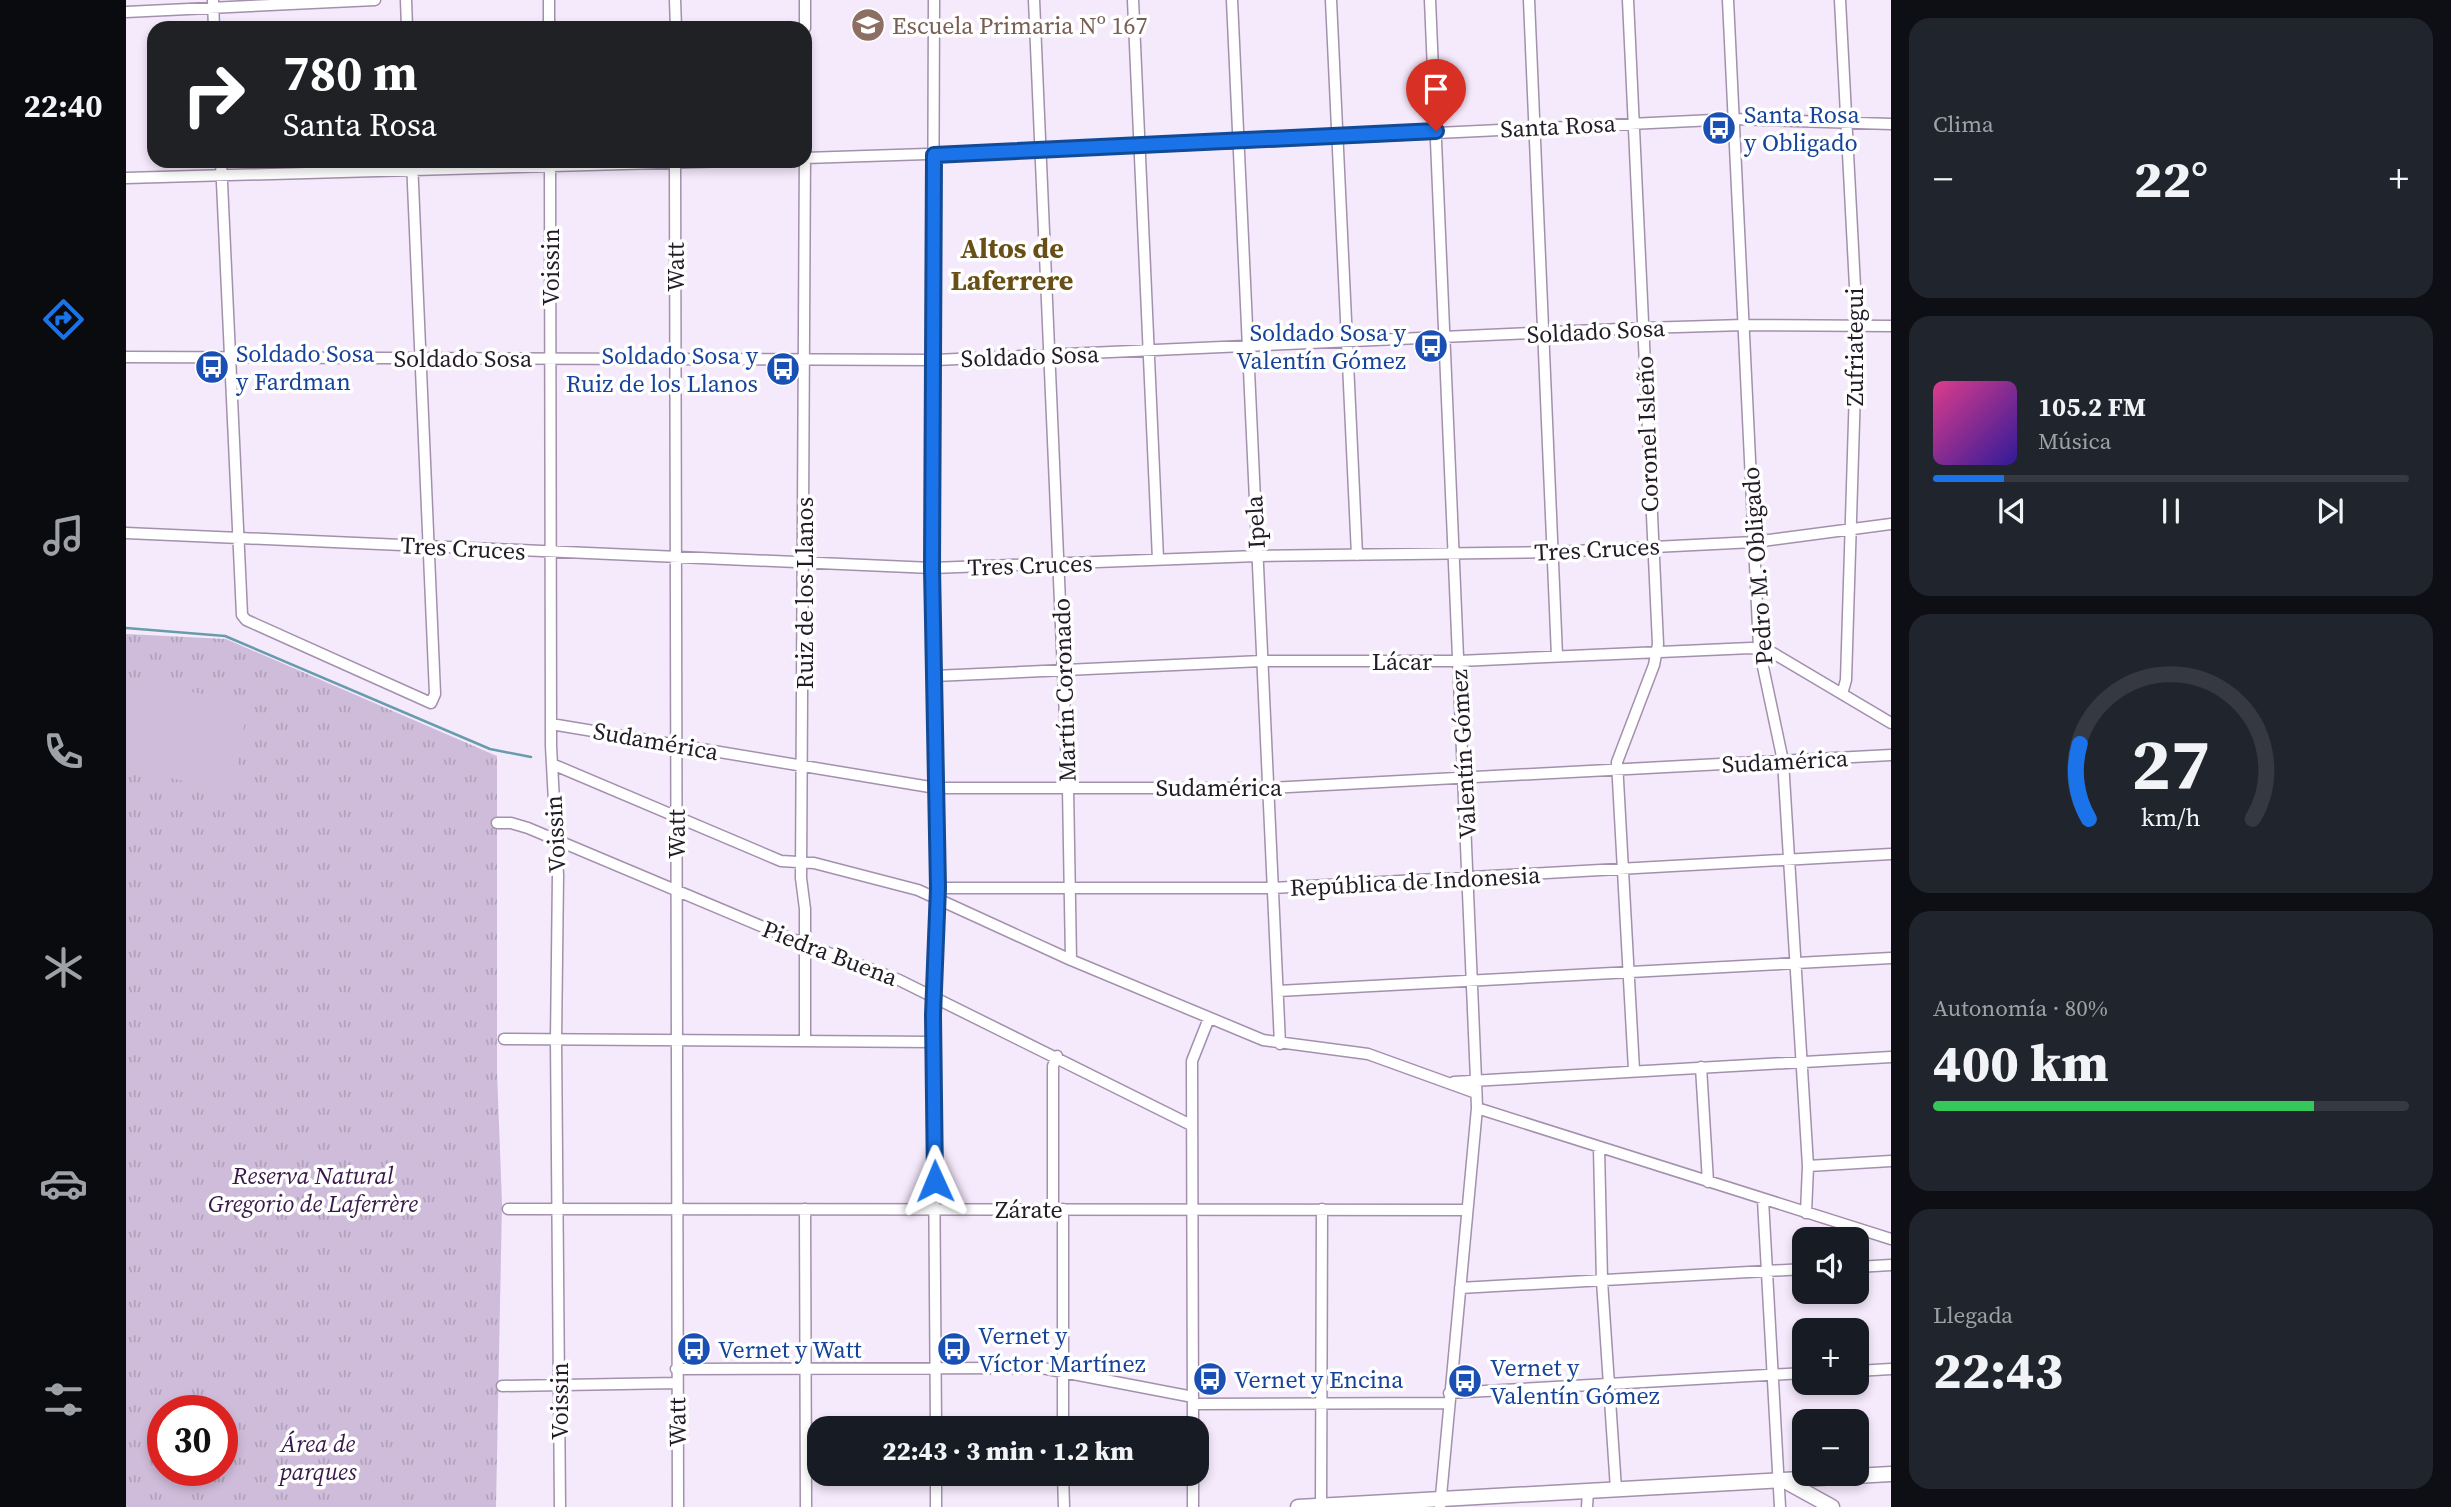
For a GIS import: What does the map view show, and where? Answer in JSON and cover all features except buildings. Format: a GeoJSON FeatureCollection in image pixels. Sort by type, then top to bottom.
{"type":"FeatureCollection","features":[{"type":"Feature","properties":{"kind":"street"},"geometry":{"type":"LineString","coordinates":[[126,12],[213,4],[375,0]]}},
{"type":"Feature","properties":{"kind":"street"},"geometry":{"type":"LineString","coordinates":[[406,0],[407,21]]}},
{"type":"Feature","properties":{"kind":"street"},"geometry":{"type":"LineString","coordinates":[[549,0],[549,21]]}},
{"type":"Feature","properties":{"kind":"street"},"geometry":{"type":"LineString","coordinates":[[676,0],[676,21]]}},
{"type":"Feature","properties":{"kind":"street"},"geometry":{"type":"LineString","coordinates":[[805,0],[805,21]]}},
{"type":"Feature","properties":{"kind":"street"},"geometry":{"type":"LineString","coordinates":[[934,0],[935,360],[932,568],[938,893],[933,1042],[936,1416]]}},
{"type":"Feature","properties":{"kind":"street","name":"Martín Coronado"},"geometry":{"type":"LineString","coordinates":[[1034,0],[1064,671],[1071,960]]}},
{"type":"Feature","properties":{"kind":"street"},"geometry":{"type":"LineString","coordinates":[[1133,0],[1158,559]]}},
{"type":"Feature","properties":{"kind":"street","name":"Ipela"},"geometry":{"type":"LineString","coordinates":[[1232,0],[1280,1044]]}},
{"type":"Feature","properties":{"kind":"street"},"geometry":{"type":"LineString","coordinates":[[1331,0],[1357,555]]}},
{"type":"Feature","properties":{"kind":"street","name":"Valentín Gómez"},"geometry":{"type":"LineString","coordinates":[[1430,0],[1477,1108],[1439,1503]]}},
{"type":"Feature","properties":{"kind":"street"},"geometry":{"type":"LineString","coordinates":[[1529,0],[1557,656]]}},
{"type":"Feature","properties":{"kind":"street","name":"Coronel Isleño"},"geometry":{"type":"LineString","coordinates":[[1628,0],[1657,653],[1620,748],[1617,769],[1634,1070]]}},
{"type":"Feature","properties":{"kind":"street","name":"Pedro M. Obligado"},"geometry":{"type":"LineString","coordinates":[[1728,0],[1759,648],[1783,761],[1808,1166],[1806,1213]]}},
{"type":"Feature","properties":{"kind":"street","name":"Zufriategui"},"geometry":{"type":"LineString","coordinates":[[1840,0],[1857,325],[1846,680],[1842,694]]}},
{"type":"Feature","properties":{"kind":"street","name":"Santa Rosa"},"geometry":{"type":"LineString","coordinates":[[812,158],[1140,147],[1735,119],[1891,124]]}},
{"type":"Feature","properties":{"kind":"street"},"geometry":{"type":"LineString","coordinates":[[222,168],[241,609],[246,620],[431,703],[435,694],[430,547],[412,168]]}},
{"type":"Feature","properties":{"kind":"street"},"geometry":{"type":"LineString","coordinates":[[126,178],[355,168]]}},
{"type":"Feature","properties":{"kind":"street","name":"Voissin"},"geometry":{"type":"LineString","coordinates":[[550,168],[551,724],[556,841],[559,1507]]}},
{"type":"Feature","properties":{"kind":"street","name":"Watt"},"geometry":{"type":"LineString","coordinates":[[675,168],[678,1507]]}},
{"type":"Feature","properties":{"kind":"street","name":"Ruiz de los Llanos"},"geometry":{"type":"LineString","coordinates":[[805,168],[802,862],[805,1040]]}},
{"type":"Feature","properties":{"kind":"street","name":"Soldado Sosa"},"geometry":{"type":"LineString","coordinates":[[126,357],[935,360],[1643,328],[1744,325],[1891,326]]}},
{"type":"Feature","properties":{"kind":"street","name":"Tres Cruces"},"geometry":{"type":"LineString","coordinates":[[126,533],[932,568],[1257,556],[1554,552],[1754,542],[1891,524]]}},
{"type":"Feature","properties":{"kind":"street","name":"Lácar"},"geometry":{"type":"LineString","coordinates":[[934,676],[1262,661],[1459,661],[1759,648],[1773,653],[1891,723]]}},
{"type":"Feature","properties":{"kind":"street","name":"Sudamérica"},"geometry":{"type":"LineString","coordinates":[[551,724],[936,788],[1268,788],[1891,755]]}},
{"type":"Feature","properties":{"kind":"street"},"geometry":{"type":"LineString","coordinates":[[552,764],[782,861],[802,862],[938,893],[1071,960],[1209,1018],[1280,1044],[1368,1054],[1476,1093]]}},
{"type":"Feature","properties":{"kind":"street","name":"Piedra Buena"},"geometry":{"type":"LineString","coordinates":[[497,822],[518,825],[934,996],[1191,1125]]}},
{"type":"Feature","properties":{"kind":"street","name":"República de Indonesia"},"geometry":{"type":"LineString","coordinates":[[938,893],[1070,888],[1273,888],[1891,854]]}},
{"type":"Feature","properties":{"kind":"street"},"geometry":{"type":"LineString","coordinates":[[1278,991],[1891,958]]}},
{"type":"Feature","properties":{"kind":"street"},"geometry":{"type":"LineString","coordinates":[[1193,1416],[1192,1062],[1195,1045],[1209,1018]]}},
{"type":"Feature","properties":{"kind":"street"},"geometry":{"type":"LineString","coordinates":[[504,1040],[933,1042]]}},
{"type":"Feature","properties":{"kind":"street"},"geometry":{"type":"LineString","coordinates":[[1057,1056],[1052,1066],[1063,1416]]}},
{"type":"Feature","properties":{"kind":"street"},"geometry":{"type":"LineString","coordinates":[[1451,1082],[1891,1057]]}},
{"type":"Feature","properties":{"kind":"street"},"geometry":{"type":"LineString","coordinates":[[1701,1068],[1708,1182]]}},
{"type":"Feature","properties":{"kind":"street"},"geometry":{"type":"LineString","coordinates":[[1477,1108],[1891,1239]]}},
{"type":"Feature","properties":{"kind":"street"},"geometry":{"type":"LineString","coordinates":[[1599,1148],[1602,1281],[1616,1489]]}},
{"type":"Feature","properties":{"kind":"street"},"geometry":{"type":"LineString","coordinates":[[1808,1166],[1891,1161]]}},
{"type":"Feature","properties":{"kind":"street"},"geometry":{"type":"LineString","coordinates":[[1763,1200],[1764,1272],[1781,1480],[1780,1507]]}},
{"type":"Feature","properties":{"kind":"street","name":"Zárate"},"geometry":{"type":"LineString","coordinates":[[508,1209],[1466,1210]]}},
{"type":"Feature","properties":{"kind":"street"},"geometry":{"type":"LineString","coordinates":[[805,1209],[806,1507]]}},
{"type":"Feature","properties":{"kind":"street"},"geometry":{"type":"LineString","coordinates":[[1321,1506],[1322,1209]]}},
{"type":"Feature","properties":{"kind":"street"},"geometry":{"type":"LineString","coordinates":[[1869,1266],[1891,1265]]}},
{"type":"Feature","properties":{"kind":"street"},"geometry":{"type":"LineString","coordinates":[[1460,1287],[1792,1270]]}},
{"type":"Feature","properties":{"kind":"street"},"geometry":{"type":"LineString","coordinates":[[676,1369],[1062,1370],[1193,1400],[1321,1404],[1449,1398],[1792,1374]]}},
{"type":"Feature","properties":{"kind":"street"},"geometry":{"type":"LineString","coordinates":[[1869,1370],[1891,1369]]}},
{"type":"Feature","properties":{"kind":"street"},"geometry":{"type":"LineString","coordinates":[[502,1386],[676,1383]]}},
{"type":"Feature","properties":{"kind":"street"},"geometry":{"type":"LineString","coordinates":[[1298,1507],[1439,1503],[1616,1489],[1891,1474]]}},
{"type":"Feature","properties":{"kind":"street"},"geometry":{"type":"LineString","coordinates":[[1781,1480],[1832,1507]]}},
{"type":"Feature","properties":{"kind":"street"},"geometry":{"type":"LineString","coordinates":[[936,1486],[936,1507]]}},
{"type":"Feature","properties":{"kind":"street"},"geometry":{"type":"LineString","coordinates":[[1063,1486],[1064,1507]]}},
{"type":"Feature","properties":{"kind":"street"},"geometry":{"type":"LineString","coordinates":[[1193,1486],[1193,1507]]}},
{"type":"Feature","properties":{"kind":"street"},"geometry":{"type":"LineString","coordinates":[[1587,1507],[1588,1491]]}},
{"type":"Feature","properties":{"kind":"green space","name":"Reserva Natural Gregorio de Laferrère"},"geometry":{"type":"Polygon","coordinates":[[[126,634],[226,639],[497,756],[497,1072],[502,1204],[496,1507],[126,1507],[126,634]]]}},
{"type":"Feature","properties":{"kind":"green space"},"geometry":{"type":"Polygon","coordinates":[[[126,679],[248,703],[233,791],[126,769],[126,679]]]}},
{"type":"Feature","properties":{"kind":"waterway"},"geometry":{"type":"LineString","coordinates":[[126,628],[225,636],[490,749],[531,757]]}},
{"type":"Feature","properties":{"kind":"place","name":"Escuela Primaria Nº 167"},"geometry":{"type":"Point","coordinates":[868,25]}},
{"type":"Feature","properties":{"kind":"place","name":"Santa Rosa y Obligado"},"geometry":{"type":"Point","coordinates":[1719,128]}},
{"type":"Feature","properties":{"kind":"place","name":"Soldado Sosa y Valentín Gómez"},"geometry":{"type":"Point","coordinates":[1431,346]}},
{"type":"Feature","properties":{"kind":"place","name":"Soldado Sosa y Fardman"},"geometry":{"type":"Point","coordinates":[212,367]}},
{"type":"Feature","properties":{"kind":"place","name":"Soldado Sosa y Ruiz de los Llanos"},"geometry":{"type":"Point","coordinates":[783,369]}},
{"type":"Feature","properties":{"kind":"place","name":"Vernet y Watt"},"geometry":{"type":"Point","coordinates":[694,1349]}},
{"type":"Feature","properties":{"kind":"place","name":"Vernet y Víctor Martínez"},"geometry":{"type":"Point","coordinates":[954,1349]}},
{"type":"Feature","properties":{"kind":"place","name":"Vernet y Encina"},"geometry":{"type":"Point","coordinates":[1210,1379]}},
{"type":"Feature","properties":{"kind":"place","name":"Vernet y Valentín Gómez"},"geometry":{"type":"Point","coordinates":[1465,1381]}},
{"type":"Feature","properties":{"kind":"district","name":"Altos de Laferrere"},"geometry":{"type":"Point","coordinates":[1012,264]}},
{"type":"Feature","properties":{"kind":"route"},"geometry":{"type":"LineString","coordinates":[[935,1181],[933,1015],[938,888],[932,568],[934,155],[1436,131]]}},
{"type":"Feature","properties":{"kind":"park label","name":"Área de parques"},"geometry":{"type":"Point","coordinates":[318,1457]}}]}
